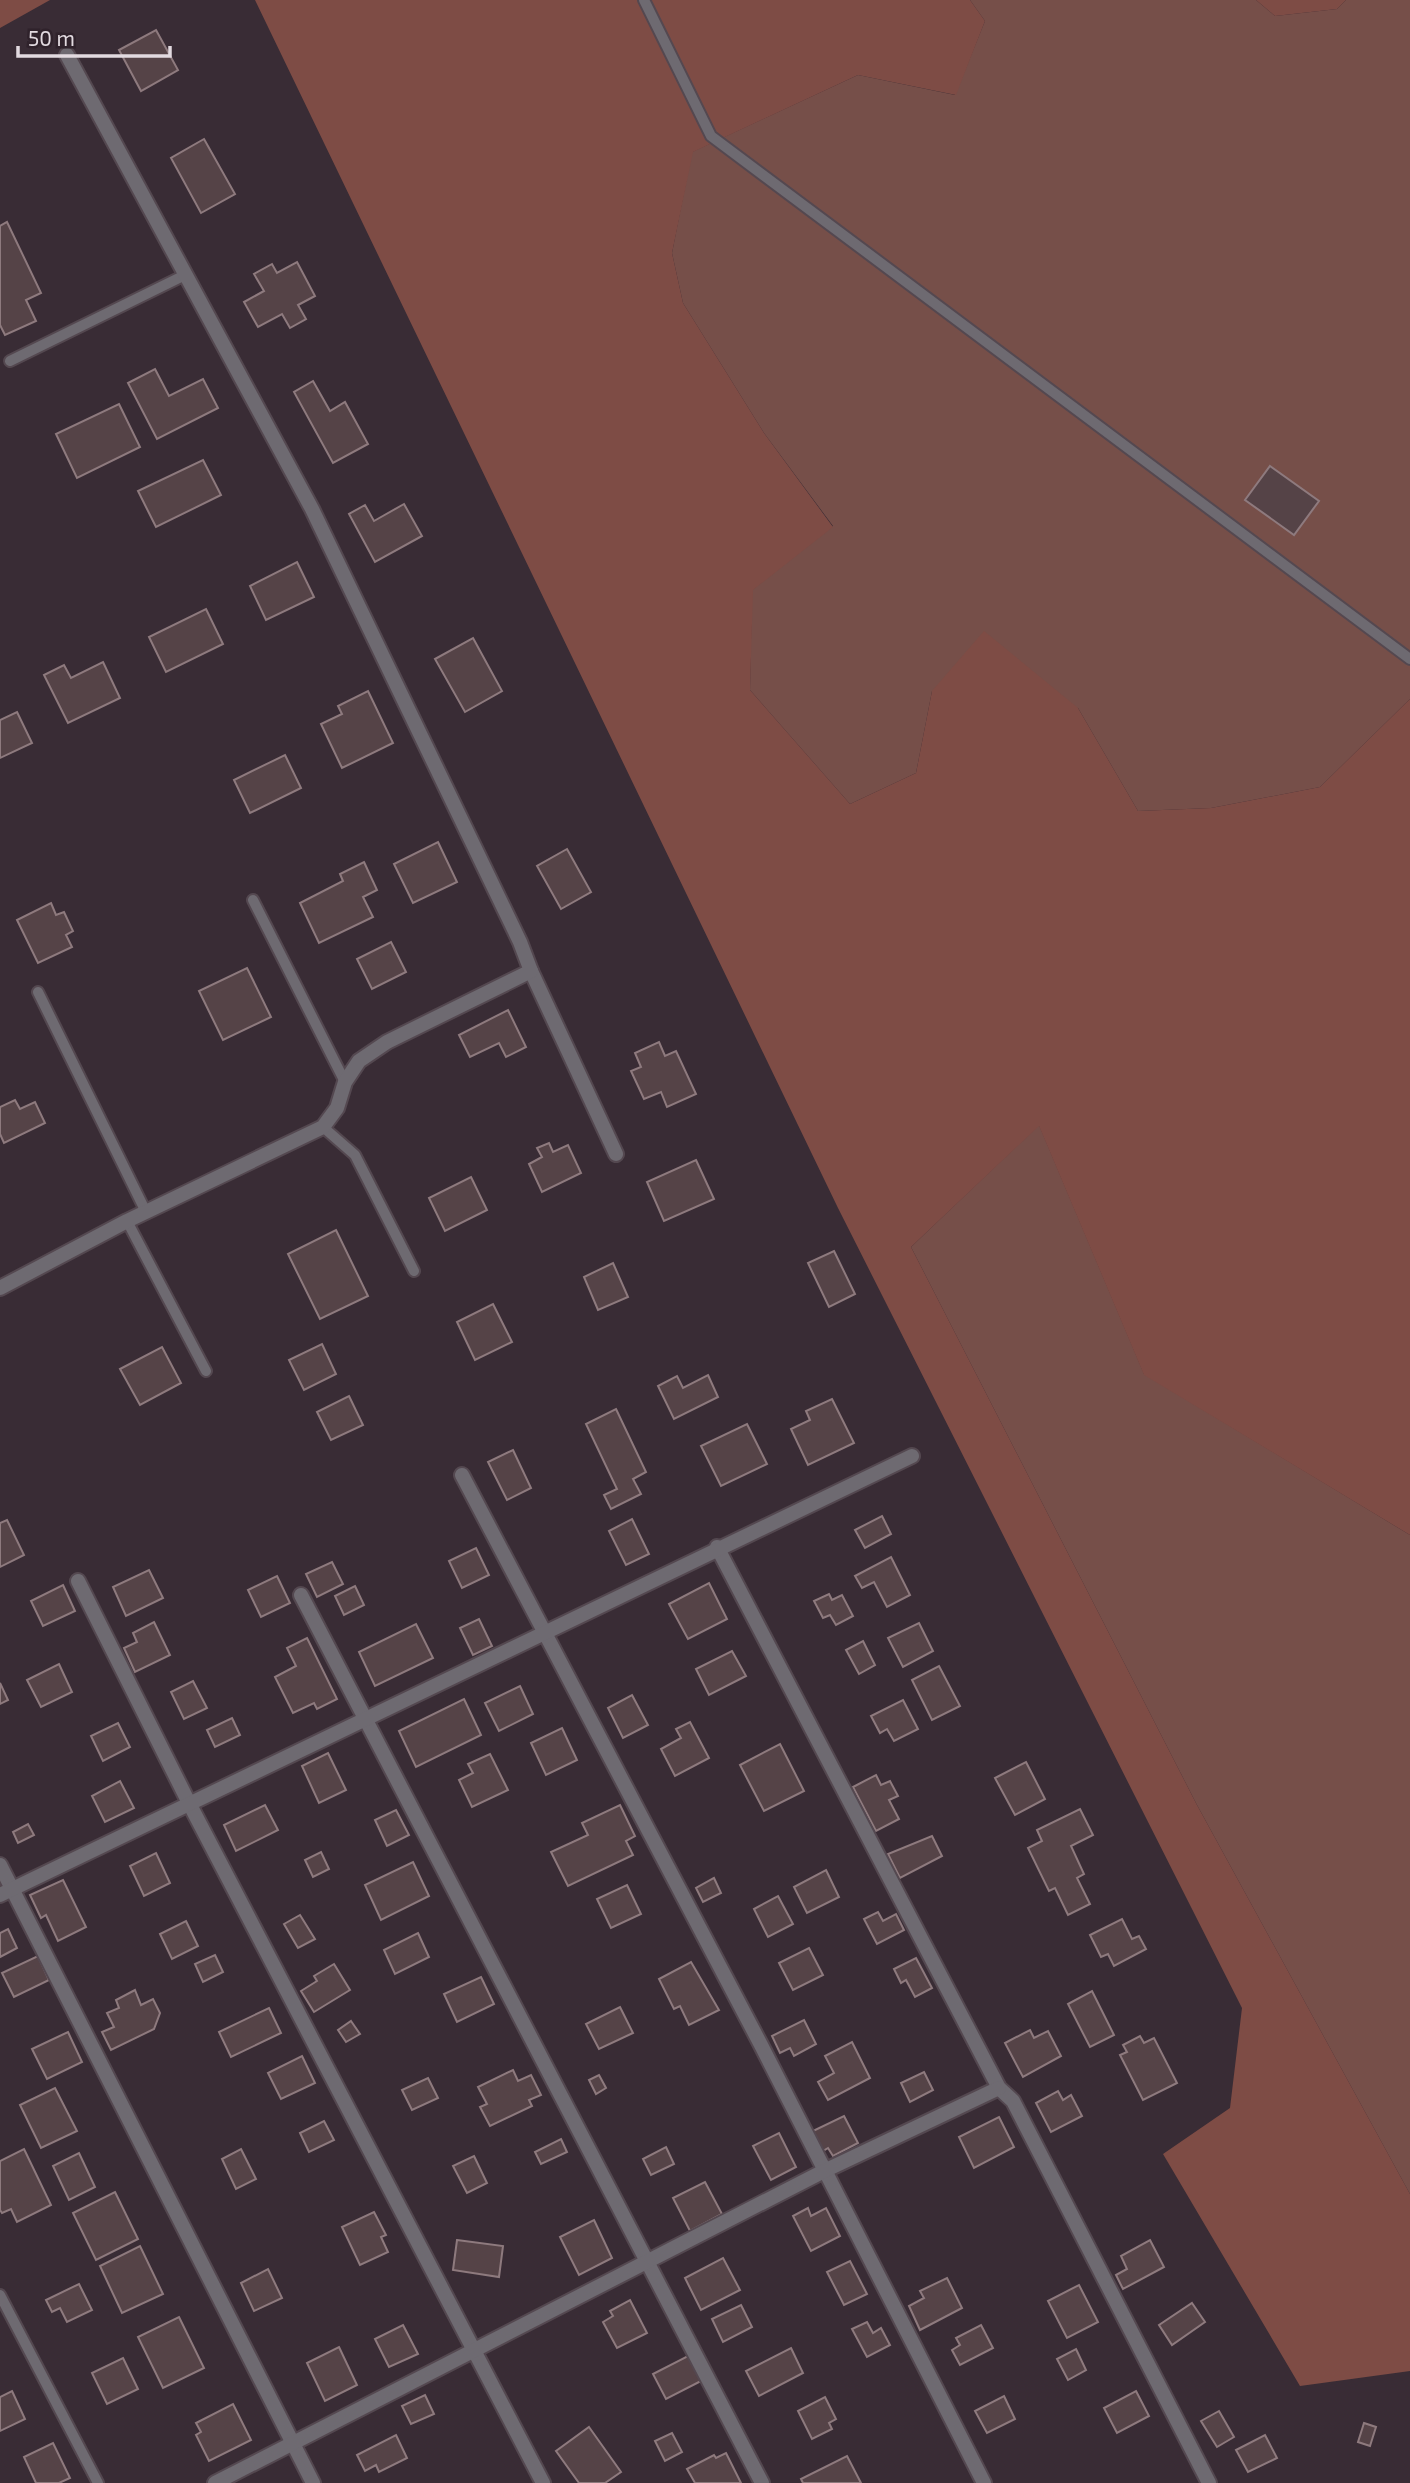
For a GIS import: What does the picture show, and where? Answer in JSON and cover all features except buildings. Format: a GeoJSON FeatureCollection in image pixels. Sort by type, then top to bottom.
{"type":"FeatureCollection","features":[{"type":"Feature","properties":{"kind":"street"},"geometry":{"type":"LineString","coordinates":[[67,55],[312,509],[520,942],[616,1154]]}},
{"type":"Feature","properties":{"kind":"street"},"geometry":{"type":"LineString","coordinates":[[0,1288],[127,1221],[323,1127],[337,1108],[345,1083],[359,1061],[387,1042],[531,971]]}},
{"type":"Feature","properties":{"kind":"street"},"geometry":{"type":"LineString","coordinates":[[6,1892],[912,1455]]}},
{"type":"Feature","properties":{"kind":"street"},"geometry":{"type":"LineString","coordinates":[[462,1475],[761,2045],[984,2483]]}},
{"type":"Feature","properties":{"kind":"street"},"geometry":{"type":"LineString","coordinates":[[718,1548],[999,2088],[1013,2101],[1209,2483]]}},
{"type":"Feature","properties":{"kind":"street"},"geometry":{"type":"LineString","coordinates":[[78,1581],[188,1803],[543,2483]]}},
{"type":"Feature","properties":{"kind":"street"},"geometry":{"type":"LineString","coordinates":[[301,1595],[762,2483]]}},
{"type":"Feature","properties":{"kind":"street"},"geometry":{"type":"LineString","coordinates":[[0,1865],[6,1892],[313,2483]]}},
{"type":"Feature","properties":{"kind":"street"},"geometry":{"type":"LineString","coordinates":[[215,2483],[824,2171],[999,2088]]}},
{"type":"Feature","properties":{"kind":"lane"},"geometry":{"type":"LineString","coordinates":[[644,0],[711,136],[1410,659]]}},
{"type":"Feature","properties":{"kind":"lane"},"geometry":{"type":"LineString","coordinates":[[10,361],[185,275]]}},
{"type":"Feature","properties":{"kind":"lane"},"geometry":{"type":"LineString","coordinates":[[253,900],[345,1083]]}},
{"type":"Feature","properties":{"kind":"lane"},"geometry":{"type":"LineString","coordinates":[[38,992],[146,1212]]}},
{"type":"Feature","properties":{"kind":"lane"},"geometry":{"type":"LineString","coordinates":[[323,1127],[355,1155],[414,1271]]}},
{"type":"Feature","properties":{"kind":"lane"},"geometry":{"type":"LineString","coordinates":[[127,1221],[206,1371]]}},
{"type":"Feature","properties":{"kind":"lane"},"geometry":{"type":"LineString","coordinates":[[0,2295],[98,2483]]}},
{"type":"Feature","properties":{"kind":"shaded area"},"geometry":{"type":"Polygon","coordinates":[[[0,0],[50,0],[0,28],[0,0]]]}},
{"type":"Feature","properties":{"kind":"shaded area"},"geometry":{"type":"Polygon","coordinates":[[[255,0],[970,0],[985,21],[956,95],[858,75],[693,152],[672,253],[683,303],[764,433],[833,527],[753,590],[750,690],[850,804],[916,773],[932,691],[984,631],[1078,708],[1138,811],[1211,808],[1320,787],[1410,699],[1410,1535],[1144,1375],[1039,1126],[911,1247],[1197,1805],[1410,2194],[1410,2371],[1300,2386],[1163,2154],[1230,2108],[1242,2008],[838,1208],[255,0]]]}},
{"type":"Feature","properties":{"kind":"shaded area"},"geometry":{"type":"Polygon","coordinates":[[[970,0],[1256,0],[1275,16],[1337,9],[1346,0],[1410,0],[1410,699],[1320,787],[1211,808],[1138,811],[1078,708],[932,691],[916,773],[850,804],[750,690],[752,590],[833,526],[764,433],[683,303],[672,253],[692,152],[858,75],[955,95],[985,21],[970,0]]]}},
{"type":"Feature","properties":{"kind":"shaded area"},"geometry":{"type":"Polygon","coordinates":[[[1256,0],[1346,0],[1337,9],[1275,16],[1256,0]]]}},
{"type":"Feature","properties":{"kind":"shaded area"},"geometry":{"type":"Polygon","coordinates":[[[1039,1125],[1144,1374],[1410,1535],[1410,2194],[1197,1805],[911,1247],[1039,1125]]]}}]}
